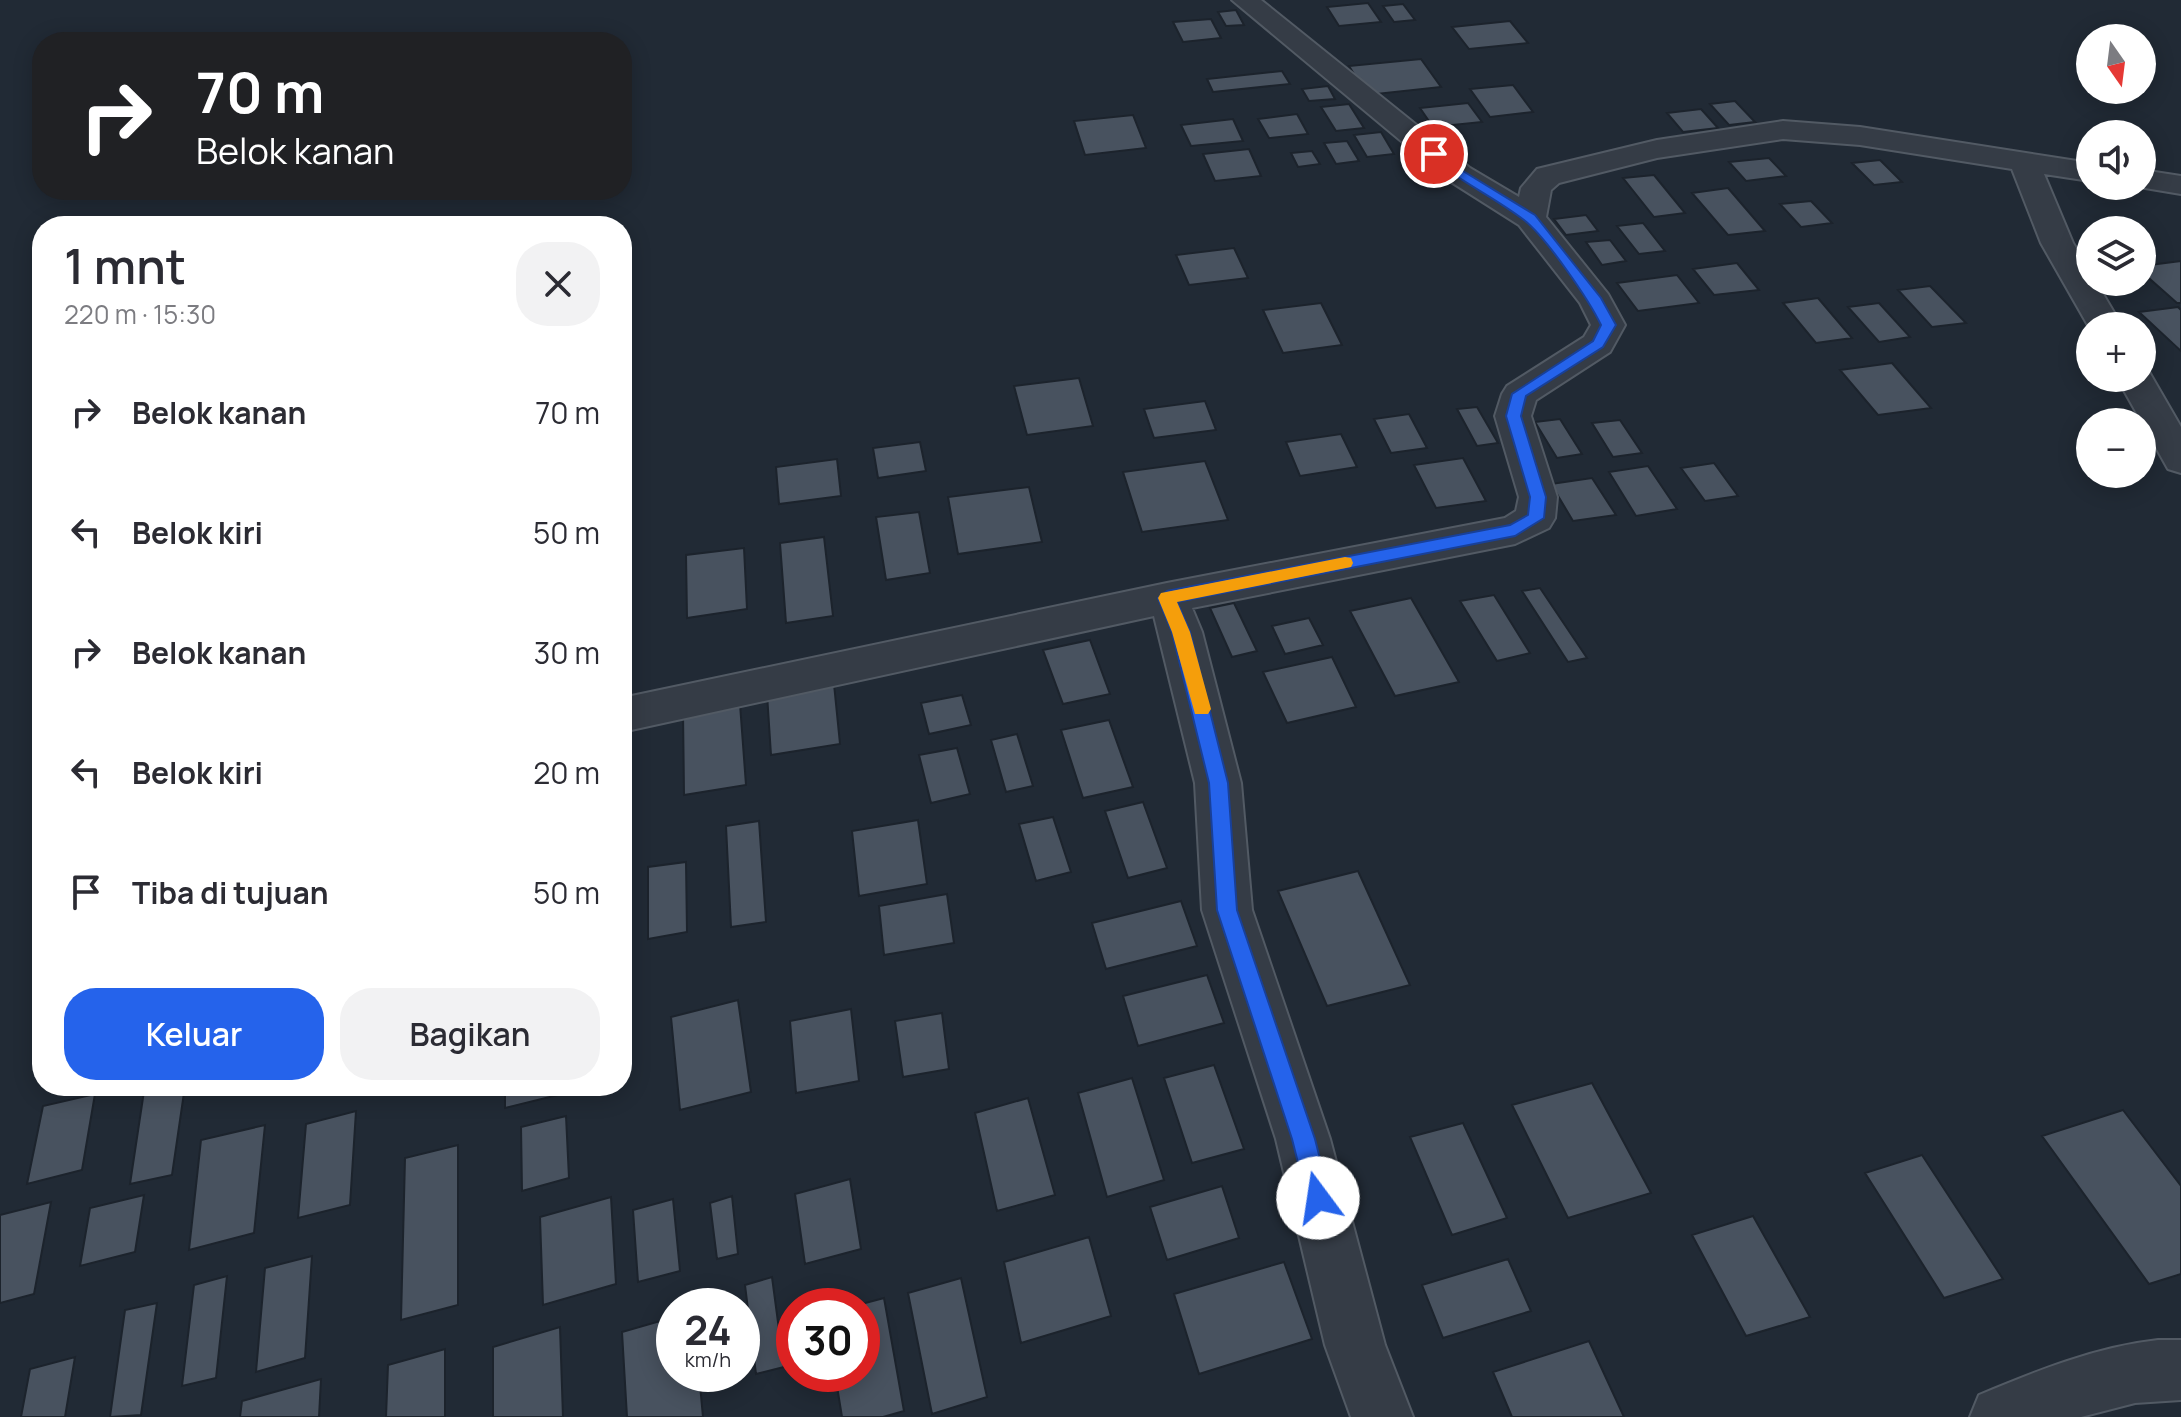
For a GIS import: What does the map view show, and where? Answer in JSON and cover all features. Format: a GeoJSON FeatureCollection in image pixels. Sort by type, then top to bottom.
{"type":"FeatureCollection","features":[{"type":"Feature","properties":{"kind":"street"},"geometry":{"type":"LineString","coordinates":[[632,713],[1167,598],[1515,530],[1535,518],[1538,497],[1513,416],[1520,394],[1598,344],[1608,325],[1596,301],[1530,218],[1459,174],[1245,0]]}},
{"type":"Feature","properties":{"kind":"street"},"geometry":{"type":"LineString","coordinates":[[1530,218],[1536,188],[1548,176],[1657,149],[1761,132],[1817,130],[2076,170]]}},
{"type":"Feature","properties":{"kind":"street"},"geometry":{"type":"LineString","coordinates":[[2025,164],[2057,243],[2097,312]]}},
{"type":"Feature","properties":{"kind":"street"},"geometry":{"type":"LineString","coordinates":[[2156,181],[2181,185]]}},
{"type":"Feature","properties":{"kind":"street"},"geometry":{"type":"LineString","coordinates":[[2143,392],[2181,460]]}},
{"type":"Feature","properties":{"kind":"street"},"geometry":{"type":"LineString","coordinates":[[1167,598],[1181,632],[1218,783],[1227,910],[1303,1139],[1355,1345],[1382,1417]]}},
{"type":"Feature","properties":{"kind":"street"},"geometry":{"type":"LineString","coordinates":[[2001,1417],[2086,1386],[2158,1369],[2181,1370]]}},
{"type":"Feature","properties":{"kind":"building"},"geometry":{"type":"Polygon","coordinates":[[[1368,3],[1381,22],[1339,26],[1327,7],[1368,3]]]}},
{"type":"Feature","properties":{"kind":"building"},"geometry":{"type":"Polygon","coordinates":[[[1403,4],[1415,20],[1394,22],[1383,6],[1403,4]]]}},
{"type":"Feature","properties":{"kind":"building"},"geometry":{"type":"Polygon","coordinates":[[[1236,10],[1244,25],[1226,26],[1218,12],[1236,10]]]}},
{"type":"Feature","properties":{"kind":"building"},"geometry":{"type":"Polygon","coordinates":[[[1211,19],[1221,38],[1183,42],[1173,22],[1211,19]]]}},
{"type":"Feature","properties":{"kind":"building"},"geometry":{"type":"Polygon","coordinates":[[[1510,21],[1528,43],[1469,49],[1452,27],[1510,21]]]}},
{"type":"Feature","properties":{"kind":"building"},"geometry":{"type":"Polygon","coordinates":[[[1421,59],[1441,87],[1367,95],[1349,66],[1421,59]]]}},
{"type":"Feature","properties":{"kind":"building"},"geometry":{"type":"Polygon","coordinates":[[[1282,71],[1290,84],[1213,92],[1207,79],[1282,71]]]}},
{"type":"Feature","properties":{"kind":"building"},"geometry":{"type":"Polygon","coordinates":[[[1513,85],[1533,112],[1490,117],[1470,89],[1513,85]]]}},
{"type":"Feature","properties":{"kind":"building"},"geometry":{"type":"Polygon","coordinates":[[[1328,86],[1335,99],[1309,101],[1302,89],[1328,86]]]}},
{"type":"Feature","properties":{"kind":"building"},"geometry":{"type":"Polygon","coordinates":[[[1735,101],[1755,122],[1729,125],[1710,104],[1735,101]]]}},
{"type":"Feature","properties":{"kind":"building"},"geometry":{"type":"Polygon","coordinates":[[[1468,103],[1482,122],[1433,127],[1420,108],[1468,103]]]}},
{"type":"Feature","properties":{"kind":"building"},"geometry":{"type":"Polygon","coordinates":[[[1349,104],[1364,128],[1336,131],[1321,107],[1349,104]]]}},
{"type":"Feature","properties":{"kind":"building"},"geometry":{"type":"Polygon","coordinates":[[[1701,109],[1718,128],[1683,132],[1667,113],[1701,109]]]}},
{"type":"Feature","properties":{"kind":"building"},"geometry":{"type":"Polygon","coordinates":[[[1297,114],[1308,134],[1269,138],[1258,119],[1297,114]]]}},
{"type":"Feature","properties":{"kind":"building"},"geometry":{"type":"Polygon","coordinates":[[[1133,115],[1146,148],[1085,155],[1074,121],[1133,115]]]}},
{"type":"Feature","properties":{"kind":"building"},"geometry":{"type":"Polygon","coordinates":[[[1233,119],[1243,141],[1191,146],[1181,125],[1233,119]]]}},
{"type":"Feature","properties":{"kind":"building"},"geometry":{"type":"Polygon","coordinates":[[[1381,132],[1394,154],[1367,157],[1354,135],[1381,132]]]}},
{"type":"Feature","properties":{"kind":"building"},"geometry":{"type":"Polygon","coordinates":[[[1347,141],[1359,161],[1336,164],[1324,143],[1347,141]]]}},
{"type":"Feature","properties":{"kind":"building"},"geometry":{"type":"Polygon","coordinates":[[[1249,149],[1261,176],[1215,181],[1203,154],[1249,149]]]}},
{"type":"Feature","properties":{"kind":"building"},"geometry":{"type":"Polygon","coordinates":[[[1312,151],[1320,164],[1298,167],[1291,153],[1312,151]]]}},
{"type":"Feature","properties":{"kind":"building"},"geometry":{"type":"Polygon","coordinates":[[[1769,158],[1786,176],[1746,181],[1729,162],[1769,158]]]}},
{"type":"Feature","properties":{"kind":"building"},"geometry":{"type":"Polygon","coordinates":[[[1880,160],[1902,182],[1874,185],[1852,163],[1880,160]]]}},
{"type":"Feature","properties":{"kind":"building"},"geometry":{"type":"Polygon","coordinates":[[[1654,175],[1685,213],[1654,217],[1623,178],[1654,175]]]}},
{"type":"Feature","properties":{"kind":"building"},"geometry":{"type":"Polygon","coordinates":[[[1728,188],[1765,231],[1728,235],[1692,193],[1728,188]]]}},
{"type":"Feature","properties":{"kind":"building"},"geometry":{"type":"Polygon","coordinates":[[[1811,201],[1832,223],[1801,227],[1780,204],[1811,201]]]}},
{"type":"Feature","properties":{"kind":"building"},"geometry":{"type":"Polygon","coordinates":[[[1586,215],[1598,231],[1566,235],[1554,219],[1586,215]]]}},
{"type":"Feature","properties":{"kind":"building"},"geometry":{"type":"Polygon","coordinates":[[[1643,223],[1665,251],[1639,254],[1617,226],[1643,223]]]}},
{"type":"Feature","properties":{"kind":"building"},"geometry":{"type":"Polygon","coordinates":[[[1610,240],[1626,261],[1602,265],[1586,242],[1610,240]]]}},
{"type":"Feature","properties":{"kind":"building"},"geometry":{"type":"Polygon","coordinates":[[[1234,248],[1248,278],[1189,285],[1176,255],[1234,248]]]}},
{"type":"Feature","properties":{"kind":"building"},"geometry":{"type":"Polygon","coordinates":[[[2181,261],[2181,303],[2156,284],[2156,264],[2181,261]]]}},
{"type":"Feature","properties":{"kind":"building"},"geometry":{"type":"Polygon","coordinates":[[[1737,263],[1759,290],[1714,295],[1693,269],[1737,263]]]}},
{"type":"Feature","properties":{"kind":"building"},"geometry":{"type":"Polygon","coordinates":[[[1677,275],[1699,303],[1638,311],[1617,283],[1677,275]]]}},
{"type":"Feature","properties":{"kind":"building"},"geometry":{"type":"Polygon","coordinates":[[[1930,286],[1966,323],[1932,327],[1898,290],[1930,286]]]}},
{"type":"Feature","properties":{"kind":"building"},"geometry":{"type":"Polygon","coordinates":[[[1818,298],[1852,338],[1816,343],[1783,303],[1818,298]]]}},
{"type":"Feature","properties":{"kind":"building"},"geometry":{"type":"Polygon","coordinates":[[[1321,303],[1342,345],[1283,353],[1263,310],[1321,303]]]}},
{"type":"Feature","properties":{"kind":"building"},"geometry":{"type":"Polygon","coordinates":[[[1879,303],[1910,337],[1879,342],[1848,307],[1879,303]]]}},
{"type":"Feature","properties":{"kind":"building"},"geometry":{"type":"Polygon","coordinates":[[[2178,307],[2181,310],[2181,351],[2156,328],[2156,312],[2139,312],[2178,307]]]}},
{"type":"Feature","properties":{"kind":"building"},"geometry":{"type":"Polygon","coordinates":[[[1892,363],[1931,408],[1878,415],[1840,370],[1892,363]]]}},
{"type":"Feature","properties":{"kind":"building"},"geometry":{"type":"Polygon","coordinates":[[[1079,378],[1093,426],[1027,435],[1014,386],[1079,378]]]}},
{"type":"Feature","properties":{"kind":"building"},"geometry":{"type":"Polygon","coordinates":[[[1205,401],[1216,430],[1154,438],[1144,409],[1205,401]]]}},
{"type":"Feature","properties":{"kind":"building"},"geometry":{"type":"Polygon","coordinates":[[[1477,407],[1498,443],[1477,446],[1457,409],[1477,407]]]}},
{"type":"Feature","properties":{"kind":"building"},"geometry":{"type":"Polygon","coordinates":[[[1409,414],[1427,448],[1391,453],[1374,419],[1409,414]]]}},
{"type":"Feature","properties":{"kind":"building"},"geometry":{"type":"Polygon","coordinates":[[[1560,419],[1582,454],[1557,458],[1535,422],[1560,419]]]}},
{"type":"Feature","properties":{"kind":"building"},"geometry":{"type":"Polygon","coordinates":[[[1620,420],[1642,453],[1613,457],[1592,423],[1620,420]]]}},
{"type":"Feature","properties":{"kind":"building"},"geometry":{"type":"Polygon","coordinates":[[[1341,434],[1357,467],[1300,476],[1286,442],[1341,434]]]}},
{"type":"Feature","properties":{"kind":"building"},"geometry":{"type":"Polygon","coordinates":[[[920,442],[926,471],[878,478],[873,448],[920,442]]]}},
{"type":"Feature","properties":{"kind":"building"},"geometry":{"type":"Polygon","coordinates":[[[1463,458],[1486,501],[1436,508],[1414,465],[1463,458]]]}},
{"type":"Feature","properties":{"kind":"building"},"geometry":{"type":"Polygon","coordinates":[[[837,459],[841,496],[779,504],[776,467],[837,459]]]}},
{"type":"Feature","properties":{"kind":"building"},"geometry":{"type":"Polygon","coordinates":[[[1205,461],[1228,520],[1142,532],[1123,472],[1205,461]]]}},
{"type":"Feature","properties":{"kind":"building"},"geometry":{"type":"Polygon","coordinates":[[[1714,463],[1738,496],[1705,501],[1681,468],[1714,463]]]}},
{"type":"Feature","properties":{"kind":"building"},"geometry":{"type":"Polygon","coordinates":[[[1648,466],[1677,509],[1636,516],[1609,472],[1648,466]]]}},
{"type":"Feature","properties":{"kind":"building"},"geometry":{"type":"Polygon","coordinates":[[[1592,478],[1616,515],[1573,521],[1551,484],[1592,478]]]}},
{"type":"Feature","properties":{"kind":"building"},"geometry":{"type":"Polygon","coordinates":[[[1029,487],[1042,542],[958,554],[948,497],[1029,487]]]}},
{"type":"Feature","properties":{"kind":"building"},"geometry":{"type":"Polygon","coordinates":[[[919,512],[930,573],[886,580],[876,517],[919,512]]]}},
{"type":"Feature","properties":{"kind":"building"},"geometry":{"type":"Polygon","coordinates":[[[824,537],[833,616],[786,623],[780,543],[824,537]]]}},
{"type":"Feature","properties":{"kind":"building"},"geometry":{"type":"Polygon","coordinates":[[[744,548],[747,609],[687,618],[686,555],[744,548]]]}},
{"type":"Feature","properties":{"kind":"building"},"geometry":{"type":"Polygon","coordinates":[[[1540,588],[1587,658],[1568,662],[1522,591],[1540,588]]]}},
{"type":"Feature","properties":{"kind":"building"},"geometry":{"type":"Polygon","coordinates":[[[1494,595],[1530,653],[1497,661],[1460,601],[1494,595]]]}},
{"type":"Feature","properties":{"kind":"building"},"geometry":{"type":"Polygon","coordinates":[[[1411,598],[1459,682],[1395,696],[1350,611],[1411,598]]]}},
{"type":"Feature","properties":{"kind":"building"},"geometry":{"type":"Polygon","coordinates":[[[1234,603],[1257,651],[1232,657],[1210,608],[1234,603]]]}},
{"type":"Feature","properties":{"kind":"building"},"geometry":{"type":"Polygon","coordinates":[[[1309,618],[1323,645],[1285,654],[1272,626],[1309,618]]]}},
{"type":"Feature","properties":{"kind":"building"},"geometry":{"type":"Polygon","coordinates":[[[1090,640],[1110,694],[1063,704],[1043,650],[1090,640]]]}},
{"type":"Feature","properties":{"kind":"building"},"geometry":{"type":"Polygon","coordinates":[[[1332,657],[1356,707],[1287,723],[1263,672],[1332,657]]]}},
{"type":"Feature","properties":{"kind":"building"},"geometry":{"type":"Polygon","coordinates":[[[834,684],[840,744],[771,755],[767,694],[834,684]]]}},
{"type":"Feature","properties":{"kind":"building"},"geometry":{"type":"Polygon","coordinates":[[[962,695],[971,725],[929,734],[921,703],[962,695]]]}},
{"type":"Feature","properties":{"kind":"building"},"geometry":{"type":"Polygon","coordinates":[[[740,704],[746,785],[684,795],[683,712],[740,704]]]}},
{"type":"Feature","properties":{"kind":"building"},"geometry":{"type":"Polygon","coordinates":[[[1109,720],[1133,787],[1083,798],[1061,730],[1109,720]]]}},
{"type":"Feature","properties":{"kind":"building"},"geometry":{"type":"Polygon","coordinates":[[[1017,734],[1033,786],[1006,792],[991,740],[1017,734]]]}},
{"type":"Feature","properties":{"kind":"building"},"geometry":{"type":"Polygon","coordinates":[[[957,748],[970,794],[931,803],[919,755],[957,748]]]}},
{"type":"Feature","properties":{"kind":"building"},"geometry":{"type":"Polygon","coordinates":[[[1143,802],[1167,868],[1128,878],[1105,811],[1143,802]]]}},
{"type":"Feature","properties":{"kind":"building"},"geometry":{"type":"Polygon","coordinates":[[[1053,817],[1071,872],[1036,881],[1019,824],[1053,817]]]}},
{"type":"Feature","properties":{"kind":"building"},"geometry":{"type":"Polygon","coordinates":[[[918,820],[927,884],[859,896],[852,831],[918,820]]]}},
{"type":"Feature","properties":{"kind":"building"},"geometry":{"type":"Polygon","coordinates":[[[759,821],[766,922],[731,927],[726,826],[759,821]]]}},
{"type":"Feature","properties":{"kind":"building"},"geometry":{"type":"Polygon","coordinates":[[[686,862],[687,932],[648,939],[648,867],[686,862]]]}},
{"type":"Feature","properties":{"kind":"building"},"geometry":{"type":"Polygon","coordinates":[[[1358,871],[1410,985],[1327,1006],[1278,891],[1358,871]]]}},
{"type":"Feature","properties":{"kind":"building"},"geometry":{"type":"Polygon","coordinates":[[[947,894],[954,943],[884,955],[879,906],[947,894]]]}},
{"type":"Feature","properties":{"kind":"building"},"geometry":{"type":"Polygon","coordinates":[[[1181,901],[1197,946],[1106,969],[1092,923],[1181,901]]]}},
{"type":"Feature","properties":{"kind":"building"},"geometry":{"type":"Polygon","coordinates":[[[1207,975],[1224,1023],[1138,1046],[1123,996],[1207,975]]]}},
{"type":"Feature","properties":{"kind":"building"},"geometry":{"type":"Polygon","coordinates":[[[738,1000],[751,1092],[680,1110],[671,1017],[738,1000]]]}},
{"type":"Feature","properties":{"kind":"building"},"geometry":{"type":"Polygon","coordinates":[[[851,1009],[859,1081],[796,1093],[790,1021],[851,1009]]]}},
{"type":"Feature","properties":{"kind":"building"},"geometry":{"type":"Polygon","coordinates":[[[942,1013],[949,1069],[903,1077],[895,1021],[942,1013]]]}},
{"type":"Feature","properties":{"kind":"building"},"geometry":{"type":"Polygon","coordinates":[[[1214,1065],[1244,1149],[1192,1163],[1164,1078],[1214,1065]]]}},
{"type":"Feature","properties":{"kind":"building"},"geometry":{"type":"Polygon","coordinates":[[[1132,1078],[1164,1180],[1107,1197],[1078,1093],[1132,1078]]]}},
{"type":"Feature","properties":{"kind":"building"},"geometry":{"type":"Polygon","coordinates":[[[1592,1083],[1651,1193],[1568,1218],[1512,1105],[1592,1083]]]}},
{"type":"Feature","properties":{"kind":"building"},"geometry":{"type":"Polygon","coordinates":[[[95,1096],[82,1170],[27,1184],[43,1106],[95,1096]]]}},
{"type":"Feature","properties":{"kind":"building"},"geometry":{"type":"Polygon","coordinates":[[[143,1096],[184,1096],[172,1175],[130,1184],[143,1096]]]}},
{"type":"Feature","properties":{"kind":"building"},"geometry":{"type":"Polygon","coordinates":[[[505,1096],[554,1096],[505,1108],[505,1096]]]}},
{"type":"Feature","properties":{"kind":"building"},"geometry":{"type":"Polygon","coordinates":[[[1028,1098],[1055,1195],[997,1211],[975,1113],[1028,1098]]]}},
{"type":"Feature","properties":{"kind":"building"},"geometry":{"type":"Polygon","coordinates":[[[2123,1110],[2181,1186],[2181,1274],[2149,1284],[2042,1136],[2123,1110]]]}},
{"type":"Feature","properties":{"kind":"building"},"geometry":{"type":"Polygon","coordinates":[[[356,1111],[350,1205],[298,1218],[306,1124],[356,1111]]]}},
{"type":"Feature","properties":{"kind":"building"},"geometry":{"type":"Polygon","coordinates":[[[566,1116],[569,1178],[522,1191],[521,1127],[566,1116]]]}},
{"type":"Feature","properties":{"kind":"building"},"geometry":{"type":"Polygon","coordinates":[[[1463,1123],[1507,1218],[1452,1235],[1410,1137],[1463,1123]]]}},
{"type":"Feature","properties":{"kind":"building"},"geometry":{"type":"Polygon","coordinates":[[[265,1125],[254,1233],[189,1250],[201,1140],[265,1125]]]}},
{"type":"Feature","properties":{"kind":"building"},"geometry":{"type":"Polygon","coordinates":[[[458,1145],[458,1305],[401,1320],[405,1158],[458,1145]]]}},
{"type":"Feature","properties":{"kind":"building"},"geometry":{"type":"Polygon","coordinates":[[[1922,1155],[2003,1279],[1944,1298],[1865,1173],[1922,1155]]]}},
{"type":"Feature","properties":{"kind":"building"},"geometry":{"type":"Polygon","coordinates":[[[850,1179],[861,1249],[805,1264],[795,1194],[850,1179]]]}},
{"type":"Feature","properties":{"kind":"building"},"geometry":{"type":"Polygon","coordinates":[[[1222,1186],[1239,1238],[1167,1260],[1150,1207],[1222,1186]]]}},
{"type":"Feature","properties":{"kind":"building"},"geometry":{"type":"Polygon","coordinates":[[[144,1195],[135,1252],[80,1266],[90,1208],[144,1195]]]}},
{"type":"Feature","properties":{"kind":"building"},"geometry":{"type":"Polygon","coordinates":[[[732,1196],[738,1254],[717,1259],[710,1203],[732,1196]]]}},
{"type":"Feature","properties":{"kind":"building"},"geometry":{"type":"Polygon","coordinates":[[[611,1197],[616,1284],[543,1305],[540,1217],[611,1197]]]}},
{"type":"Feature","properties":{"kind":"building"},"geometry":{"type":"Polygon","coordinates":[[[673,1199],[680,1271],[638,1282],[633,1210],[673,1199]]]}},
{"type":"Feature","properties":{"kind":"building"},"geometry":{"type":"Polygon","coordinates":[[[51,1202],[34,1294],[0,1303],[0,1215],[51,1202]]]}},
{"type":"Feature","properties":{"kind":"building"},"geometry":{"type":"Polygon","coordinates":[[[1753,1216],[1810,1317],[1746,1336],[1692,1235],[1753,1216]]]}},
{"type":"Feature","properties":{"kind":"building"},"geometry":{"type":"Polygon","coordinates":[[[1089,1237],[1111,1316],[1021,1343],[1004,1262],[1089,1237]]]}},
{"type":"Feature","properties":{"kind":"building"},"geometry":{"type":"Polygon","coordinates":[[[312,1256],[305,1358],[256,1372],[265,1268],[312,1256]]]}},
{"type":"Feature","properties":{"kind":"building"},"geometry":{"type":"Polygon","coordinates":[[[1508,1259],[1531,1311],[1443,1338],[1422,1285],[1508,1259]]]}},
{"type":"Feature","properties":{"kind":"building"},"geometry":{"type":"Polygon","coordinates":[[[1284,1262],[1312,1339],[1199,1374],[1174,1294],[1284,1262]]]}},
{"type":"Feature","properties":{"kind":"building"},"geometry":{"type":"Polygon","coordinates":[[[227,1276],[216,1378],[182,1386],[194,1285],[227,1276]]]}},
{"type":"Feature","properties":{"kind":"building"},"geometry":{"type":"Polygon","coordinates":[[[772,1277],[776,1307],[776,1369],[760,1373],[760,1288],[745,1288],[745,1285],[772,1277]]]}},
{"type":"Feature","properties":{"kind":"building"},"geometry":{"type":"Polygon","coordinates":[[[961,1278],[987,1397],[932,1414],[908,1293],[961,1278]]]}},
{"type":"Feature","properties":{"kind":"building"},"geometry":{"type":"Polygon","coordinates":[[[884,1298],[904,1411],[883,1417],[842,1417],[838,1392],[880,1392],[880,1299],[884,1298]]]}},
{"type":"Feature","properties":{"kind":"building"},"geometry":{"type":"Polygon","coordinates":[[[157,1303],[141,1415],[110,1417],[125,1310],[157,1303]]]}},
{"type":"Feature","properties":{"kind":"building"},"geometry":{"type":"Polygon","coordinates":[[[656,1322],[656,1392],[701,1392],[703,1417],[627,1417],[622,1332],[656,1322]]]}},
{"type":"Feature","properties":{"kind":"building"},"geometry":{"type":"Polygon","coordinates":[[[560,1327],[563,1417],[493,1417],[493,1347],[560,1327]]]}},
{"type":"Feature","properties":{"kind":"building"},"geometry":{"type":"Polygon","coordinates":[[[1589,1341],[1624,1417],[1512,1417],[1493,1372],[1589,1341]]]}},
{"type":"Feature","properties":{"kind":"building"},"geometry":{"type":"Polygon","coordinates":[[[445,1349],[445,1417],[386,1417],[388,1365],[445,1349]]]}},
{"type":"Feature","properties":{"kind":"building"},"geometry":{"type":"Polygon","coordinates":[[[75,1357],[65,1417],[21,1417],[30,1369],[75,1357]]]}},
{"type":"Feature","properties":{"kind":"building"},"geometry":{"type":"Polygon","coordinates":[[[321,1379],[319,1417],[240,1417],[242,1401],[321,1379]]]}},
{"type":"Feature","properties":{"kind":"slow traffic"},"geometry":{"type":"LineString","coordinates":[[1202,709],[1181,632],[1167,598],[1345,563]]}},
{"type":"Feature","properties":{"kind":"route"},"geometry":{"type":"LineString","coordinates":[[1318,1198],[1303,1139],[1227,910],[1218,783],[1181,632],[1167,598],[1515,530],[1535,518],[1538,497],[1513,416],[1520,394],[1598,344],[1608,325],[1596,301],[1530,218],[1459,174],[1434,154]]}}]}
